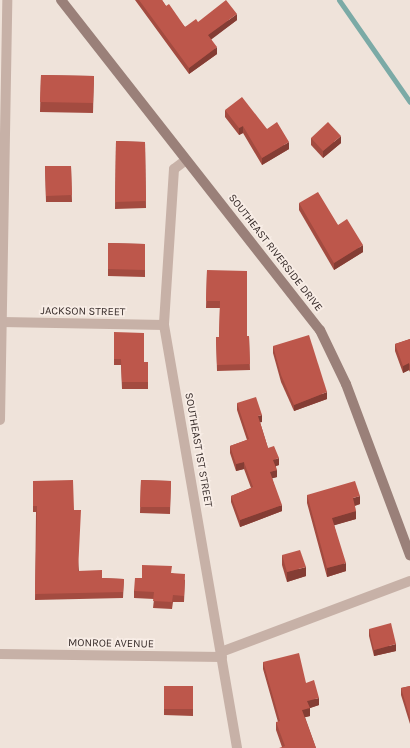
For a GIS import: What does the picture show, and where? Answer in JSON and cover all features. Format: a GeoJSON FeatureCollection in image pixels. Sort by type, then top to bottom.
{"type":"FeatureCollection","features":[{"type":"Feature","properties":{"kind":"street"},"geometry":{"type":"LineString","coordinates":[[0,420],[7,0]]}},
{"type":"Feature","properties":{"kind":"street","name":"SOUTHEAST RIVERSIDE DRIVE"},"geometry":{"type":"LineString","coordinates":[[62,0],[320,330],[346,384],[410,555]]}},
{"type":"Feature","properties":{"kind":"street","name":"SOUTHEAST 1ST STREET"},"geometry":{"type":"LineString","coordinates":[[186,160],[174,169],[164,326],[237,748]]}},
{"type":"Feature","properties":{"kind":"street","name":"JACKSON STREET"},"geometry":{"type":"LineString","coordinates":[[2,322],[164,326]]}},
{"type":"Feature","properties":{"kind":"street","name":"MONROE AVENUE"},"geometry":{"type":"LineString","coordinates":[[0,654],[221,654],[410,581]]}},
{"type":"Feature","properties":{"kind":"building"},"geometry":{"type":"Polygon","coordinates":[[[139,0],[162,0],[166,6],[169,4],[185,27],[196,19],[198,22],[226,0],[237,14],[208,35],[217,47],[189,68],[139,0]]]}},
{"type":"Feature","properties":{"kind":"building"},"geometry":{"type":"Polygon","coordinates":[[[41,75],[94,76],[93,103],[40,102],[41,75]]]}},
{"type":"Feature","properties":{"kind":"building"},"geometry":{"type":"Polygon","coordinates":[[[242,97],[267,129],[277,122],[289,142],[262,158],[243,126],[239,128],[225,110],[242,97]]]}},
{"type":"Feature","properties":{"kind":"building"},"geometry":{"type":"Polygon","coordinates":[[[328,122],[341,136],[323,151],[311,138],[328,122]]]}},
{"type":"Feature","properties":{"kind":"building"},"geometry":{"type":"Polygon","coordinates":[[[116,141],[145,142],[146,201],[115,202],[116,141]]]}},
{"type":"Feature","properties":{"kind":"building"},"geometry":{"type":"Polygon","coordinates":[[[45,166],[71,166],[72,195],[46,196],[45,166]]]}},
{"type":"Feature","properties":{"kind":"building"},"geometry":{"type":"Polygon","coordinates":[[[318,192],[338,225],[347,219],[363,245],[334,263],[299,203],[318,192]]]}},
{"type":"Feature","properties":{"kind":"building"},"geometry":{"type":"Polygon","coordinates":[[[108,243],[145,244],[145,270],[108,269],[108,243]]]}},
{"type":"Feature","properties":{"kind":"building"},"geometry":{"type":"Polygon","coordinates":[[[207,270],[247,271],[247,336],[249,336],[250,364],[217,365],[216,337],[219,337],[220,301],[206,301],[207,270]]]}},
{"type":"Feature","properties":{"kind":"building"},"geometry":{"type":"Polygon","coordinates":[[[114,332],[144,333],[144,362],[148,362],[148,382],[122,382],[121,359],[114,359],[114,332]]]}},
{"type":"Feature","properties":{"kind":"building"},"geometry":{"type":"Polygon","coordinates":[[[309,335],[327,392],[294,405],[281,375],[273,346],[309,335]]]}},
{"type":"Feature","properties":{"kind":"building"},"geometry":{"type":"Polygon","coordinates":[[[410,339],[410,365],[409,363],[403,366],[395,344],[410,339]]]}},
{"type":"Feature","properties":{"kind":"building"},"geometry":{"type":"Polygon","coordinates":[[[256,397],[262,415],[258,416],[268,448],[274,446],[279,458],[273,460],[277,470],[270,472],[282,505],[240,520],[231,496],[253,487],[244,462],[236,464],[230,446],[249,439],[237,403],[256,397]]]}},
{"type":"Feature","properties":{"kind":"building"},"geometry":{"type":"Polygon","coordinates":[[[73,480],[74,510],[81,510],[78,571],[102,570],[102,578],[124,579],[123,592],[35,594],[37,506],[33,506],[33,481],[73,480]]]}},
{"type":"Feature","properties":{"kind":"building"},"geometry":{"type":"Polygon","coordinates":[[[141,480],[171,481],[170,507],[140,507],[141,480]]]}},
{"type":"Feature","properties":{"kind":"building"},"geometry":{"type":"Polygon","coordinates":[[[355,481],[360,496],[353,498],[356,511],[332,518],[346,563],[327,568],[307,495],[355,481]]]}},
{"type":"Feature","properties":{"kind":"building"},"geometry":{"type":"Polygon","coordinates":[[[300,550],[306,567],[287,572],[282,555],[300,550]]]}},
{"type":"Feature","properties":{"kind":"building"},"geometry":{"type":"Polygon","coordinates":[[[142,565],[172,566],[171,573],[185,574],[184,596],[173,595],[172,602],[153,601],[154,592],[134,591],[135,578],[142,578],[142,565]]]}},
{"type":"Feature","properties":{"kind":"building"},"geometry":{"type":"Polygon","coordinates":[[[391,623],[396,644],[374,650],[369,629],[391,623]]]}},
{"type":"Feature","properties":{"kind":"building"},"geometry":{"type":"Polygon","coordinates":[[[299,653],[306,683],[314,680],[319,698],[307,701],[310,708],[302,710],[316,748],[279,748],[285,746],[276,722],[280,721],[263,662],[299,653]]]}},
{"type":"Feature","properties":{"kind":"building"},"geometry":{"type":"Polygon","coordinates":[[[164,686],[193,686],[193,709],[164,709],[164,686]]]}},
{"type":"Feature","properties":{"kind":"building"},"geometry":{"type":"Polygon","coordinates":[[[410,686],[410,718],[401,688],[410,686]]]}},
{"type":"Feature","properties":{"kind":"waterway"},"geometry":{"type":"LineString","coordinates":[[339,0],[410,102]]}}]}
